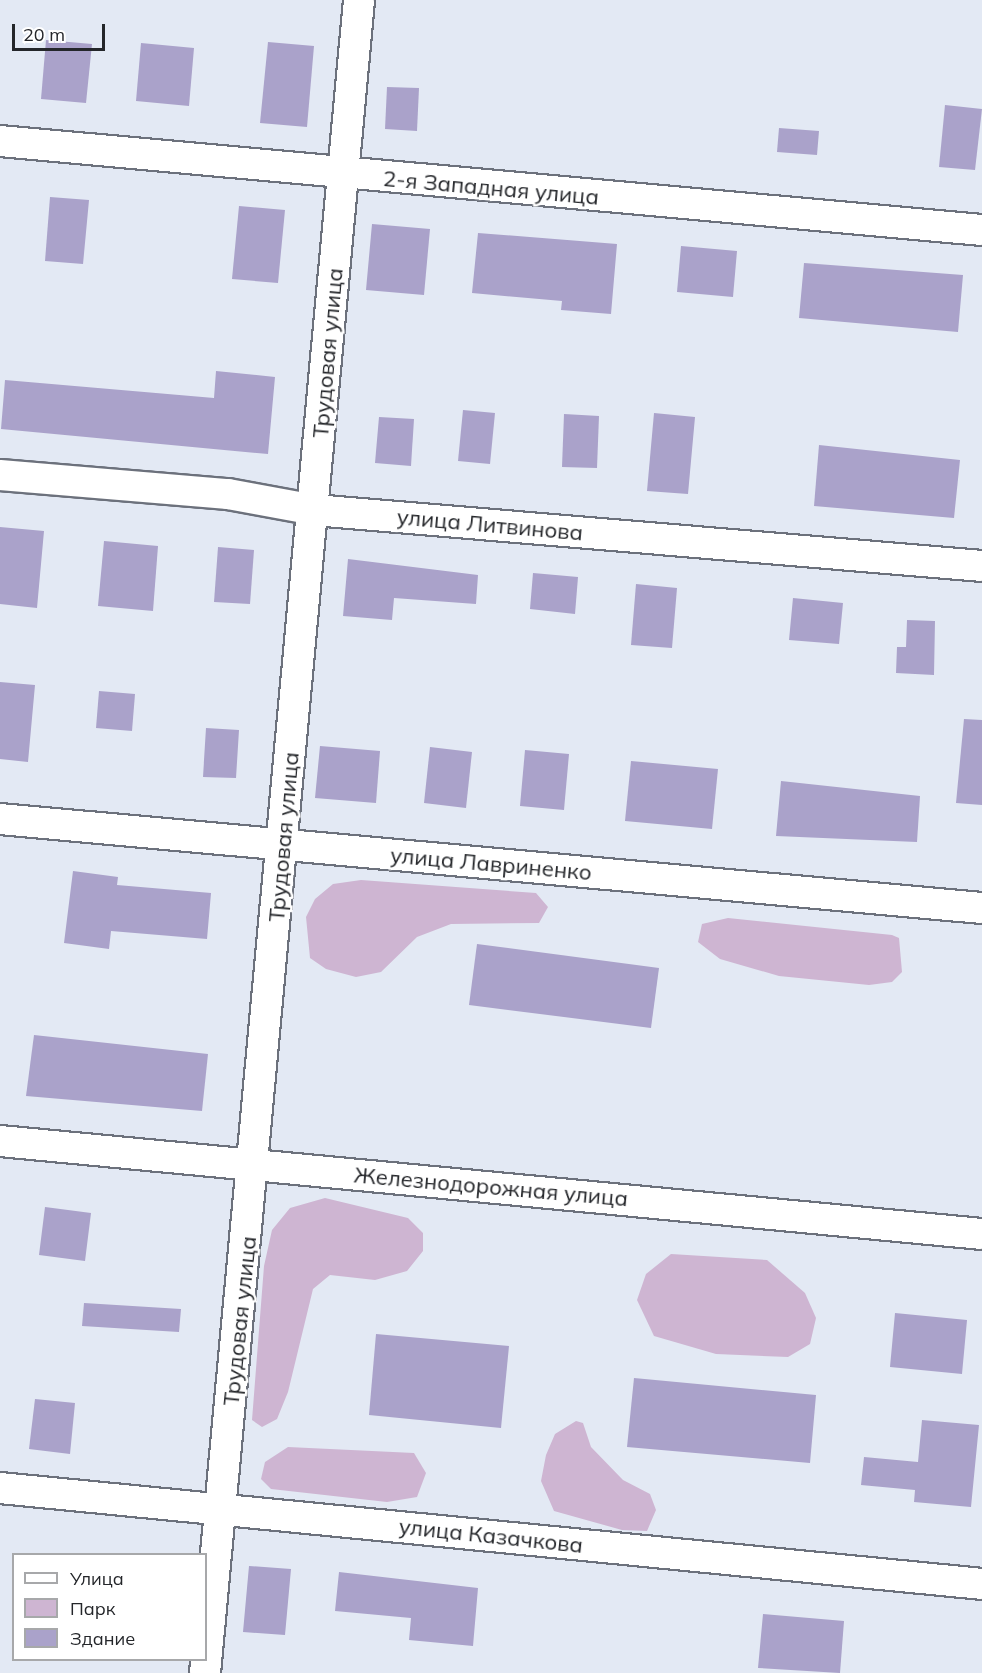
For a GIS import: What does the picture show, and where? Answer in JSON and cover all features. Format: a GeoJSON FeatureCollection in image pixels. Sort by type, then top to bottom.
{"type":"FeatureCollection","features":[{"type":"Feature","properties":{"kind":"street","name":"Трудовая улица"},"geometry":{"type":"LineString","coordinates":[[207,1653],[255,1164],[359,0]]}},
{"type":"Feature","properties":{"kind":"street","name":"2-я Западная улица"},"geometry":{"type":"LineString","coordinates":[[0,141],[343,176],[982,230]]}},
{"type":"Feature","properties":{"kind":"street","name":"улица Литвинова"},"geometry":{"type":"LineString","coordinates":[[0,475],[228,494],[314,510],[982,566]]}},
{"type":"Feature","properties":{"kind":"street","name":"улица Лавриненко"},"geometry":{"type":"LineString","coordinates":[[0,819],[982,908]]}},
{"type":"Feature","properties":{"kind":"street","name":"Железнодорожная улица"},"geometry":{"type":"LineString","coordinates":[[0,1141],[982,1234]]}},
{"type":"Feature","properties":{"kind":"street","name":"улица Казачкова"},"geometry":{"type":"LineString","coordinates":[[0,1488],[982,1584]]}},
{"type":"Feature","properties":{"kind":"green space"},"geometry":{"type":"Polygon","coordinates":[[[361,880],[536,893],[548,907],[539,923],[451,924],[417,937],[381,972],[356,977],[326,969],[310,958],[306,917],[315,899],[333,884],[361,880]]]}},
{"type":"Feature","properties":{"kind":"green space"},"geometry":{"type":"Polygon","coordinates":[[[728,918],[892,935],[899,938],[902,972],[892,982],[869,985],[779,976],[720,959],[698,942],[702,924],[728,918]]]}},
{"type":"Feature","properties":{"kind":"green space"},"geometry":{"type":"Polygon","coordinates":[[[325,1198],[408,1218],[423,1233],[423,1251],[407,1271],[375,1280],[330,1275],[313,1289],[288,1392],[277,1419],[262,1427],[252,1420],[264,1266],[272,1230],[290,1208],[325,1198]]]}},
{"type":"Feature","properties":{"kind":"green space"},"geometry":{"type":"Polygon","coordinates":[[[671,1254],[767,1260],[805,1293],[816,1318],[810,1344],[788,1357],[716,1354],[654,1336],[637,1300],[646,1274],[671,1254]]]}},
{"type":"Feature","properties":{"kind":"green space"},"geometry":{"type":"Polygon","coordinates":[[[576,1421],[583,1423],[591,1447],[623,1480],[650,1494],[656,1510],[647,1531],[622,1530],[554,1511],[541,1481],[546,1455],[555,1434],[576,1421]]]}},
{"type":"Feature","properties":{"kind":"green space"},"geometry":{"type":"Polygon","coordinates":[[[288,1447],[414,1453],[426,1473],[417,1497],[387,1502],[271,1489],[261,1479],[265,1462],[288,1447]]]}},
{"type":"Feature","properties":{"kind":"building"},"geometry":{"type":"Polygon","coordinates":[[[46,40],[92,44],[86,103],[41,99],[46,40]]]}},
{"type":"Feature","properties":{"kind":"building"},"geometry":{"type":"Polygon","coordinates":[[[268,42],[314,46],[307,127],[260,123],[268,42]]]}},
{"type":"Feature","properties":{"kind":"building"},"geometry":{"type":"Polygon","coordinates":[[[141,43],[194,48],[189,106],[136,101],[141,43]]]}},
{"type":"Feature","properties":{"kind":"building"},"geometry":{"type":"Polygon","coordinates":[[[387,87],[419,88],[417,131],[385,129],[387,87]]]}},
{"type":"Feature","properties":{"kind":"building"},"geometry":{"type":"Polygon","coordinates":[[[945,105],[982,109],[975,170],[939,167],[945,105]]]}},
{"type":"Feature","properties":{"kind":"building"},"geometry":{"type":"Polygon","coordinates":[[[779,128],[819,131],[817,155],[777,152],[779,128]]]}},
{"type":"Feature","properties":{"kind":"building"},"geometry":{"type":"Polygon","coordinates":[[[50,197],[89,200],[83,264],[45,261],[50,197]]]}},
{"type":"Feature","properties":{"kind":"building"},"geometry":{"type":"Polygon","coordinates":[[[239,206],[285,210],[278,283],[232,279],[239,206]]]}},
{"type":"Feature","properties":{"kind":"building"},"geometry":{"type":"Polygon","coordinates":[[[372,224],[430,229],[424,295],[366,290],[372,224]]]}},
{"type":"Feature","properties":{"kind":"building"},"geometry":{"type":"Polygon","coordinates":[[[478,233],[617,244],[611,314],[561,310],[562,301],[472,293],[478,233]]]}},
{"type":"Feature","properties":{"kind":"building"},"geometry":{"type":"Polygon","coordinates":[[[681,246],[737,251],[733,297],[677,292],[681,246]]]}},
{"type":"Feature","properties":{"kind":"building"},"geometry":{"type":"Polygon","coordinates":[[[804,263],[963,275],[958,332],[799,318],[804,263]]]}},
{"type":"Feature","properties":{"kind":"building"},"geometry":{"type":"Polygon","coordinates":[[[216,371],[275,377],[268,454],[1,429],[5,380],[214,398],[216,371]]]}},
{"type":"Feature","properties":{"kind":"building"},"geometry":{"type":"Polygon","coordinates":[[[463,410],[495,413],[490,464],[458,461],[463,410]]]}},
{"type":"Feature","properties":{"kind":"building"},"geometry":{"type":"Polygon","coordinates":[[[654,413],[695,417],[688,494],[647,491],[654,413]]]}},
{"type":"Feature","properties":{"kind":"building"},"geometry":{"type":"Polygon","coordinates":[[[564,414],[599,416],[597,468],[562,467],[564,414]]]}},
{"type":"Feature","properties":{"kind":"building"},"geometry":{"type":"Polygon","coordinates":[[[379,417],[414,419],[411,466],[375,463],[379,417]]]}},
{"type":"Feature","properties":{"kind":"building"},"geometry":{"type":"Polygon","coordinates":[[[819,445],[960,460],[954,518],[814,506],[819,445]]]}},
{"type":"Feature","properties":{"kind":"building"},"geometry":{"type":"Polygon","coordinates":[[[0,527],[44,531],[37,608],[0,604],[0,527]]]}},
{"type":"Feature","properties":{"kind":"building"},"geometry":{"type":"Polygon","coordinates":[[[104,541],[158,546],[153,611],[98,606],[104,541]]]}},
{"type":"Feature","properties":{"kind":"building"},"geometry":{"type":"Polygon","coordinates":[[[218,547],[254,550],[250,604],[214,602],[218,547]]]}},
{"type":"Feature","properties":{"kind":"building"},"geometry":{"type":"Polygon","coordinates":[[[348,559],[478,575],[476,604],[394,598],[392,620],[343,616],[348,559]]]}},
{"type":"Feature","properties":{"kind":"building"},"geometry":{"type":"Polygon","coordinates":[[[533,573],[578,577],[575,614],[530,609],[533,573]]]}},
{"type":"Feature","properties":{"kind":"building"},"geometry":{"type":"Polygon","coordinates":[[[636,584],[677,588],[672,648],[631,645],[636,584]]]}},
{"type":"Feature","properties":{"kind":"building"},"geometry":{"type":"Polygon","coordinates":[[[793,598],[843,603],[839,644],[789,640],[793,598]]]}},
{"type":"Feature","properties":{"kind":"building"},"geometry":{"type":"Polygon","coordinates":[[[907,620],[935,621],[934,675],[896,673],[897,647],[906,647],[907,620]]]}},
{"type":"Feature","properties":{"kind":"building"},"geometry":{"type":"Polygon","coordinates":[[[0,682],[35,685],[28,762],[0,759],[0,682]]]}},
{"type":"Feature","properties":{"kind":"building"},"geometry":{"type":"Polygon","coordinates":[[[99,691],[135,694],[132,731],[96,728],[99,691]]]}},
{"type":"Feature","properties":{"kind":"building"},"geometry":{"type":"Polygon","coordinates":[[[964,719],[982,720],[982,805],[956,803],[964,719]]]}},
{"type":"Feature","properties":{"kind":"building"},"geometry":{"type":"Polygon","coordinates":[[[206,728],[239,730],[236,778],[203,777],[206,728]]]}},
{"type":"Feature","properties":{"kind":"building"},"geometry":{"type":"Polygon","coordinates":[[[320,746],[380,751],[376,803],[315,798],[320,746]]]}},
{"type":"Feature","properties":{"kind":"building"},"geometry":{"type":"Polygon","coordinates":[[[430,747],[472,752],[466,808],[424,803],[430,747]]]}},
{"type":"Feature","properties":{"kind":"building"},"geometry":{"type":"Polygon","coordinates":[[[525,750],[569,754],[564,810],[520,806],[525,750]]]}},
{"type":"Feature","properties":{"kind":"building"},"geometry":{"type":"Polygon","coordinates":[[[631,761],[718,769],[712,829],[625,821],[631,761]]]}},
{"type":"Feature","properties":{"kind":"building"},"geometry":{"type":"Polygon","coordinates":[[[781,781],[920,796],[917,842],[776,836],[781,781]]]}},
{"type":"Feature","properties":{"kind":"building"},"geometry":{"type":"Polygon","coordinates":[[[73,871],[118,877],[117,885],[211,893],[207,939],[111,931],[109,949],[64,943],[73,871]]]}},
{"type":"Feature","properties":{"kind":"building"},"geometry":{"type":"Polygon","coordinates":[[[477,944],[659,968],[651,1028],[469,1005],[477,944]]]}},
{"type":"Feature","properties":{"kind":"building"},"geometry":{"type":"Polygon","coordinates":[[[34,1035],[208,1054],[202,1111],[26,1096],[34,1035]]]}},
{"type":"Feature","properties":{"kind":"building"},"geometry":{"type":"Polygon","coordinates":[[[45,1207],[91,1213],[85,1261],[39,1255],[45,1207]]]}},
{"type":"Feature","properties":{"kind":"building"},"geometry":{"type":"Polygon","coordinates":[[[84,1303],[181,1309],[179,1332],[82,1326],[84,1303]]]}},
{"type":"Feature","properties":{"kind":"building"},"geometry":{"type":"Polygon","coordinates":[[[895,1313],[967,1320],[962,1374],[890,1367],[895,1313]]]}},
{"type":"Feature","properties":{"kind":"building"},"geometry":{"type":"Polygon","coordinates":[[[376,1334],[509,1346],[501,1428],[369,1415],[376,1334]]]}},
{"type":"Feature","properties":{"kind":"building"},"geometry":{"type":"Polygon","coordinates":[[[634,1378],[816,1395],[810,1463],[627,1447],[634,1378]]]}},
{"type":"Feature","properties":{"kind":"building"},"geometry":{"type":"Polygon","coordinates":[[[35,1399],[75,1403],[70,1454],[29,1449],[35,1399]]]}},
{"type":"Feature","properties":{"kind":"building"},"geometry":{"type":"Polygon","coordinates":[[[922,1420],[979,1425],[971,1507],[914,1502],[915,1490],[861,1485],[864,1457],[918,1462],[922,1420]]]}},
{"type":"Feature","properties":{"kind":"building"},"geometry":{"type":"Polygon","coordinates":[[[249,1566],[291,1569],[285,1635],[243,1632],[249,1566]]]}},
{"type":"Feature","properties":{"kind":"building"},"geometry":{"type":"Polygon","coordinates":[[[339,1572],[478,1588],[473,1646],[409,1640],[411,1618],[335,1611],[339,1572]]]}},
{"type":"Feature","properties":{"kind":"building"},"geometry":{"type":"Polygon","coordinates":[[[763,1614],[844,1621],[840,1673],[758,1668],[763,1614]]]}}]}
